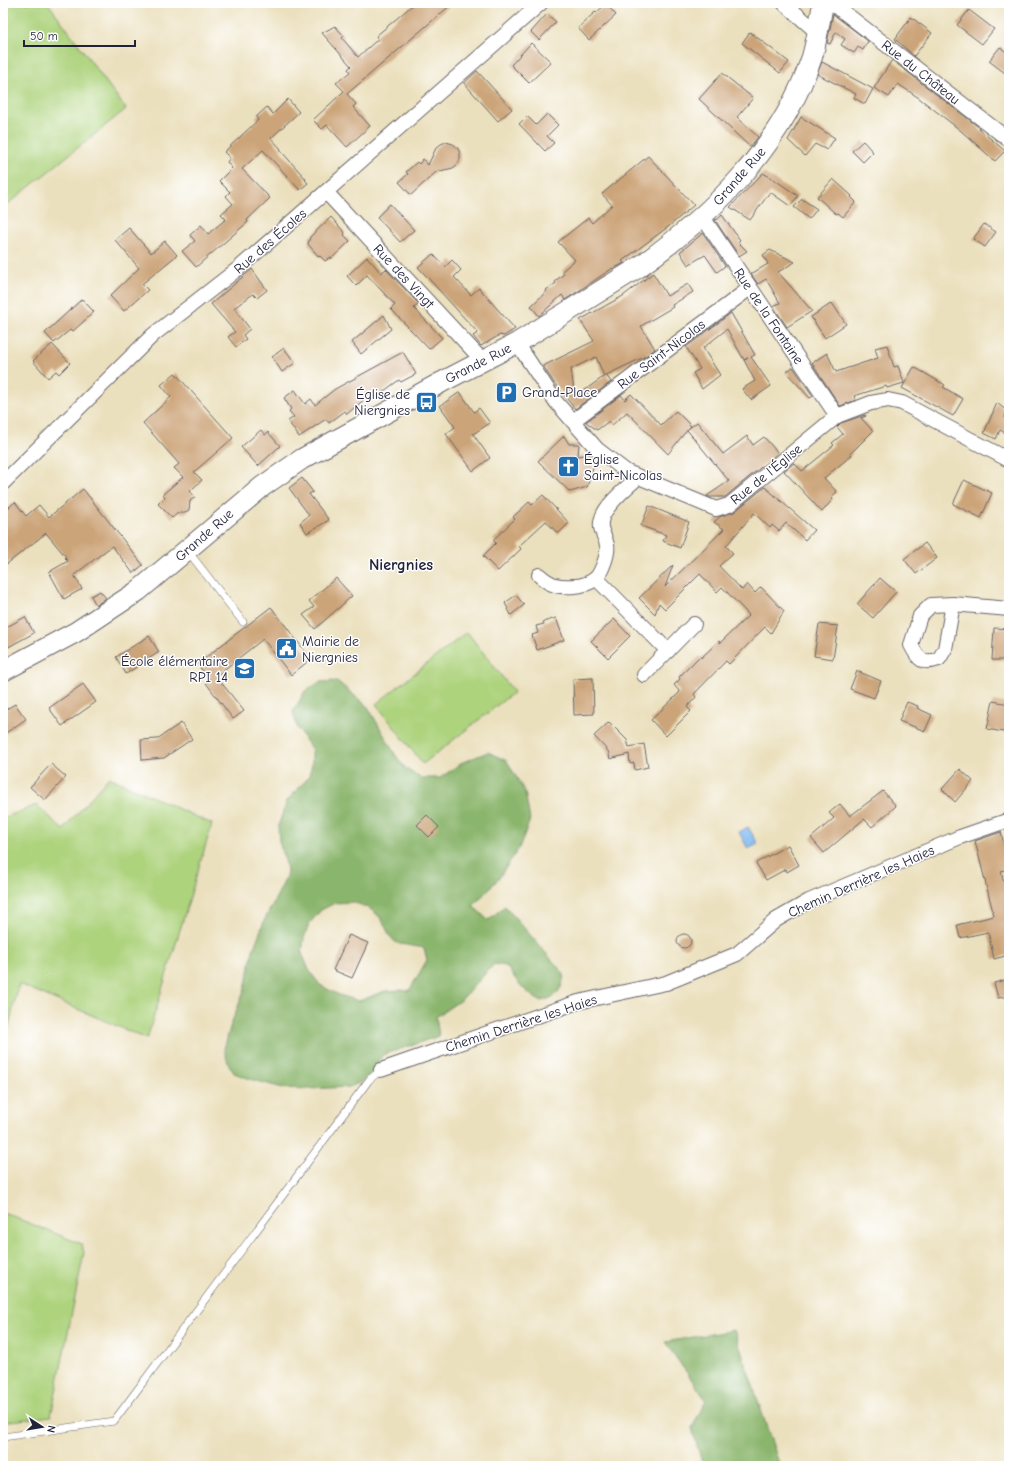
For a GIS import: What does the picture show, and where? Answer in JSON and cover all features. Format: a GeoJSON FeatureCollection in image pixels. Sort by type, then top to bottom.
{"type":"FeatureCollection","features":[{"type":"Feature","properties":{"kind":"street","name":"Rue des Écoles"},"geometry":{"type":"LineString","coordinates":[[3,482],[153,335],[239,268],[541,3]]}},
{"type":"Feature","properties":{"kind":"street"},"geometry":{"type":"LineString","coordinates":[[784,3],[818,33]]}},
{"type":"Feature","properties":{"kind":"street","name":"Grande Rue"},"geometry":{"type":"LineString","coordinates":[[3,671],[76,632],[138,592],[236,508],[282,472],[341,436],[482,360],[517,343],[640,267],[702,216],[728,192],[750,167],[782,122],[804,78],[812,55],[818,33],[823,3]]}},
{"type":"Feature","properties":{"kind":"street","name":"Rue du Château"},"geometry":{"type":"LineString","coordinates":[[832,3],[1009,140]]}},
{"type":"Feature","properties":{"kind":"street","name":"Rue des Vingt"},"geometry":{"type":"LineString","coordinates":[[326,192],[482,360]]}},
{"type":"Feature","properties":{"kind":"street","name":"Rue de la Fontaine"},"geometry":{"type":"LineString","coordinates":[[702,216],[837,416]]}},
{"type":"Feature","properties":{"kind":"street","name":"Rue Saint-Nicolas"},"geometry":{"type":"LineString","coordinates":[[572,421],[750,288]]}},
{"type":"Feature","properties":{"kind":"street","name":"Rue de l'Église"},"geometry":{"type":"LineString","coordinates":[[517,343],[556,402],[597,449],[627,472],[716,509],[729,505],[837,416],[871,402],[888,400],[902,403],[1009,460]]}},
{"type":"Feature","properties":{"kind":"street"},"geometry":{"type":"LineString","coordinates":[[539,574],[548,583],[562,587],[579,586],[596,578],[605,562],[607,546],[600,529],[601,519],[606,510],[638,477]]}},
{"type":"Feature","properties":{"kind":"street"},"geometry":{"type":"LineString","coordinates":[[596,578],[668,651]]}},
{"type":"Feature","properties":{"kind":"street"},"geometry":{"type":"LineString","coordinates":[[953,604],[1009,609]]}},
{"type":"Feature","properties":{"kind":"street"},"geometry":{"type":"LineString","coordinates":[[644,675],[694,624]]}},
{"type":"Feature","properties":{"kind":"street","name":"Chemin Derrière les Haies"},"geometry":{"type":"LineString","coordinates":[[381,1070],[578,1002],[666,983],[737,954],[776,920],[809,901],[960,837],[1009,820]]}},
{"type":"Feature","properties":{"kind":"lane"},"geometry":{"type":"LineString","coordinates":[[187,550],[243,622]]}},
{"type":"Feature","properties":{"kind":"lane"},"geometry":{"type":"LineString","coordinates":[[3,1437],[114,1421],[368,1080],[381,1070]]}},
{"type":"Feature","properties":{"kind":"green space"},"geometry":{"type":"Polygon","coordinates":[[[10,3],[48,3],[126,109],[3,208],[3,9],[10,3]]]}},
{"type":"Feature","properties":{"kind":"green space"},"geometry":{"type":"Polygon","coordinates":[[[467,632],[514,692],[423,764],[376,704],[467,632]]]}},
{"type":"Feature","properties":{"kind":"green space"},"geometry":{"type":"Polygon","coordinates":[[[337,681],[368,707],[396,756],[406,769],[421,778],[440,778],[463,762],[488,752],[507,761],[525,792],[530,820],[519,848],[498,879],[473,906],[488,920],[505,906],[564,974],[562,985],[557,993],[546,1000],[540,1001],[517,981],[506,966],[494,964],[462,999],[436,1017],[439,1036],[382,1055],[376,1067],[367,1077],[359,1083],[349,1087],[308,1089],[283,1088],[234,1073],[228,1063],[224,1049],[231,1024],[245,989],[253,950],[265,919],[283,884],[287,872],[279,841],[278,826],[287,801],[308,778],[312,765],[312,750],[297,727],[293,712],[305,691],[320,682],[337,681]],[[352,902],[335,903],[321,910],[309,924],[304,938],[302,953],[309,970],[320,985],[339,995],[359,1001],[385,991],[409,991],[427,960],[424,948],[397,943],[390,936],[377,914],[366,907],[352,902]]]}},
{"type":"Feature","properties":{"kind":"green space"},"geometry":{"type":"Polygon","coordinates":[[[109,777],[212,824],[147,1039],[19,984],[3,1050],[3,818],[37,805],[63,830],[109,777]]]}},
{"type":"Feature","properties":{"kind":"green space"},"geometry":{"type":"Polygon","coordinates":[[[3,1213],[82,1244],[84,1253],[51,1416],[3,1422],[3,1213]]]}},
{"type":"Feature","properties":{"kind":"green space"},"geometry":{"type":"Polygon","coordinates":[[[734,1330],[780,1466],[703,1466],[692,1428],[706,1400],[665,1342],[734,1330]]]}},
{"type":"Feature","properties":{"kind":"water"},"geometry":{"type":"Polygon","coordinates":[[[748,827],[758,844],[748,849],[739,832],[748,827]]]}},
{"type":"Feature","properties":{"kind":"building"},"geometry":{"type":"Polygon","coordinates":[[[415,3],[453,3],[347,94],[356,104],[353,107],[370,126],[347,147],[327,125],[322,129],[313,120],[344,91],[336,83],[350,72],[348,69],[351,66],[322,33],[335,26],[344,36],[342,38],[358,57],[378,39],[376,36],[415,3]]]}},
{"type":"Feature","properties":{"kind":"building"},"geometry":{"type":"Polygon","coordinates":[[[606,4],[616,15],[589,40],[578,28],[606,4]]]}},
{"type":"Feature","properties":{"kind":"building"},"geometry":{"type":"Polygon","coordinates":[[[969,10],[994,29],[982,44],[957,25],[969,10]]]}},
{"type":"Feature","properties":{"kind":"building"},"geometry":{"type":"Polygon","coordinates":[[[547,14],[556,22],[539,40],[531,32],[547,14]]]}},
{"type":"Feature","properties":{"kind":"building"},"geometry":{"type":"Polygon","coordinates":[[[833,14],[868,41],[863,50],[858,47],[854,53],[841,45],[845,39],[836,32],[830,44],[827,43],[833,14]]]}},
{"type":"Feature","properties":{"kind":"building"},"geometry":{"type":"Polygon","coordinates":[[[911,17],[932,33],[914,56],[895,39],[911,17]]]}},
{"type":"Feature","properties":{"kind":"building"},"geometry":{"type":"Polygon","coordinates":[[[750,32],[789,62],[780,73],[742,43],[750,32]]]}},
{"type":"Feature","properties":{"kind":"building"},"geometry":{"type":"Polygon","coordinates":[[[531,43],[551,62],[529,83],[511,65],[531,43]]]}},
{"type":"Feature","properties":{"kind":"building"},"geometry":{"type":"Polygon","coordinates":[[[1000,47],[1009,54],[1009,76],[989,61],[1000,47]]]}},
{"type":"Feature","properties":{"kind":"building"},"geometry":{"type":"Polygon","coordinates":[[[892,60],[980,128],[979,129],[1005,151],[995,161],[960,130],[919,98],[898,84],[889,97],[874,88],[892,60]]]}},
{"type":"Feature","properties":{"kind":"building"},"geometry":{"type":"Polygon","coordinates":[[[822,62],[873,89],[865,104],[854,98],[856,94],[817,74],[822,62]]]}},
{"type":"Feature","properties":{"kind":"building"},"geometry":{"type":"Polygon","coordinates":[[[477,71],[512,109],[498,121],[464,83],[477,71]]]}},
{"type":"Feature","properties":{"kind":"building"},"geometry":{"type":"Polygon","coordinates":[[[722,73],[753,98],[737,117],[758,137],[750,147],[699,99],[722,73]]]}},
{"type":"Feature","properties":{"kind":"building"},"geometry":{"type":"Polygon","coordinates":[[[288,99],[299,112],[271,138],[308,183],[300,190],[263,150],[242,169],[270,198],[247,220],[248,222],[196,267],[182,251],[195,241],[190,235],[201,225],[208,234],[226,219],[221,214],[233,204],[226,196],[230,192],[219,181],[232,168],[227,162],[230,158],[224,152],[258,120],[256,117],[267,107],[273,114],[288,99]]]}},
{"type":"Feature","properties":{"kind":"building"},"geometry":{"type":"Polygon","coordinates":[[[547,114],[558,125],[547,136],[554,143],[545,151],[519,124],[527,116],[536,125],[547,114]]]}},
{"type":"Feature","properties":{"kind":"building"},"geometry":{"type":"Polygon","coordinates":[[[801,117],[835,138],[827,150],[815,144],[805,156],[788,140],[801,117]]]}},
{"type":"Feature","properties":{"kind":"building"},"geometry":{"type":"Polygon","coordinates":[[[863,141],[873,152],[863,162],[852,151],[863,141]]]}},
{"type":"Feature","properties":{"kind":"building"},"geometry":{"type":"Polygon","coordinates":[[[446,142],[457,147],[460,153],[458,164],[453,168],[436,172],[411,195],[399,182],[408,174],[406,172],[417,162],[419,164],[423,159],[428,165],[436,148],[446,142]]]}},
{"type":"Feature","properties":{"kind":"building"},"geometry":{"type":"Polygon","coordinates":[[[648,156],[694,205],[668,227],[622,261],[624,263],[613,268],[565,300],[562,295],[539,316],[531,306],[547,291],[546,290],[556,283],[555,281],[564,274],[562,271],[575,260],[558,242],[588,218],[592,223],[612,205],[602,194],[648,156]]]}},
{"type":"Feature","properties":{"kind":"building"},"geometry":{"type":"Polygon","coordinates":[[[763,173],[798,196],[790,206],[770,192],[750,220],[730,207],[763,173]]]}},
{"type":"Feature","properties":{"kind":"building"},"geometry":{"type":"Polygon","coordinates":[[[833,179],[852,196],[851,197],[856,202],[843,217],[838,213],[836,214],[817,197],[833,179]]]}},
{"type":"Feature","properties":{"kind":"building"},"geometry":{"type":"Polygon","coordinates":[[[802,199],[817,209],[809,219],[794,207],[802,199]]]}},
{"type":"Feature","properties":{"kind":"building"},"geometry":{"type":"Polygon","coordinates":[[[390,204],[414,230],[400,242],[377,217],[390,204]]]}},
{"type":"Feature","properties":{"kind":"building"},"geometry":{"type":"Polygon","coordinates":[[[722,215],[740,240],[738,242],[747,251],[739,256],[715,220],[722,215]]]}},
{"type":"Feature","properties":{"kind":"building"},"geometry":{"type":"Polygon","coordinates":[[[331,217],[350,241],[331,259],[331,257],[325,261],[320,256],[319,257],[308,244],[310,237],[331,217]]]}},
{"type":"Feature","properties":{"kind":"building"},"geometry":{"type":"Polygon","coordinates":[[[984,224],[996,232],[985,247],[973,239],[984,224]]]}},
{"type":"Feature","properties":{"kind":"building"},"geometry":{"type":"Polygon","coordinates":[[[129,228],[151,253],[165,241],[177,255],[142,284],[148,290],[124,311],[110,296],[139,268],[115,240],[129,228]]]}},
{"type":"Feature","properties":{"kind":"building"},"geometry":{"type":"Polygon","coordinates":[[[703,233],[725,266],[717,272],[705,255],[688,265],[680,252],[703,233]]]}},
{"type":"Feature","properties":{"kind":"building"},"geometry":{"type":"Polygon","coordinates":[[[770,250],[795,262],[778,272],[812,311],[787,327],[773,306],[780,303],[766,279],[758,284],[751,274],[768,264],[763,255],[770,250]]]}},
{"type":"Feature","properties":{"kind":"building"},"geometry":{"type":"Polygon","coordinates":[[[433,254],[445,267],[452,260],[461,270],[454,277],[471,295],[479,288],[515,329],[504,336],[500,335],[481,346],[473,336],[478,333],[418,267],[433,254]]]}},
{"type":"Feature","properties":{"kind":"building"},"geometry":{"type":"Polygon","coordinates":[[[367,257],[381,273],[386,269],[419,304],[414,308],[442,338],[429,349],[391,309],[395,305],[367,275],[356,286],[347,276],[367,257]]]}},
{"type":"Feature","properties":{"kind":"building"},"geometry":{"type":"Polygon","coordinates":[[[252,269],[267,290],[257,298],[253,294],[234,308],[250,329],[243,335],[246,339],[236,347],[228,337],[235,332],[211,304],[252,269]]]}},
{"type":"Feature","properties":{"kind":"building"},"geometry":{"type":"Polygon","coordinates":[[[653,273],[667,296],[688,284],[693,292],[672,305],[673,307],[641,326],[655,349],[644,357],[606,375],[611,382],[575,409],[543,366],[594,341],[580,320],[623,296],[653,273]],[[596,357],[571,369],[575,397],[606,375],[604,376],[596,357]]]}},
{"type":"Feature","properties":{"kind":"building"},"geometry":{"type":"Polygon","coordinates":[[[82,299],[94,312],[72,332],[70,330],[54,343],[45,333],[82,299]]]}},
{"type":"Feature","properties":{"kind":"building"},"geometry":{"type":"Polygon","coordinates":[[[832,303],[846,324],[825,338],[811,317],[832,303]]]}},
{"type":"Feature","properties":{"kind":"building"},"geometry":{"type":"Polygon","coordinates":[[[731,313],[755,355],[751,357],[771,386],[751,400],[742,389],[755,381],[727,329],[703,348],[720,375],[702,389],[693,373],[700,369],[686,347],[731,313]]]}},
{"type":"Feature","properties":{"kind":"building"},"geometry":{"type":"Polygon","coordinates":[[[384,315],[391,329],[361,354],[352,342],[384,315]]]}},
{"type":"Feature","properties":{"kind":"building"},"geometry":{"type":"Polygon","coordinates":[[[52,344],[70,363],[59,374],[56,371],[48,378],[33,361],[52,344]]]}},
{"type":"Feature","properties":{"kind":"building"},"geometry":{"type":"Polygon","coordinates":[[[887,345],[894,367],[898,366],[904,383],[887,388],[886,386],[854,396],[856,400],[840,406],[812,363],[827,353],[836,372],[878,358],[875,348],[887,345]]]}},
{"type":"Feature","properties":{"kind":"building"},"geometry":{"type":"Polygon","coordinates":[[[284,348],[295,363],[282,372],[272,357],[284,348]]]}},
{"type":"Feature","properties":{"kind":"building"},"geometry":{"type":"Polygon","coordinates":[[[403,352],[416,374],[401,382],[399,380],[369,402],[366,398],[347,414],[345,411],[329,423],[326,419],[299,437],[288,421],[294,417],[289,411],[291,409],[284,398],[295,390],[305,404],[311,399],[315,405],[335,389],[403,352]]]}},
{"type":"Feature","properties":{"kind":"building"},"geometry":{"type":"Polygon","coordinates":[[[793,367],[813,396],[810,398],[786,372],[793,367]]]}},
{"type":"Feature","properties":{"kind":"building"},"geometry":{"type":"Polygon","coordinates":[[[914,367],[945,385],[943,387],[963,399],[953,416],[902,388],[914,367]]]}},
{"type":"Feature","properties":{"kind":"building"},"geometry":{"type":"Polygon","coordinates":[[[175,373],[233,438],[194,472],[202,480],[190,491],[195,497],[190,501],[189,510],[185,513],[178,513],[172,518],[158,504],[165,497],[163,494],[183,477],[174,468],[179,464],[143,423],[171,397],[161,385],[175,373]]]}},
{"type":"Feature","properties":{"kind":"building"},"geometry":{"type":"Polygon","coordinates":[[[460,392],[474,412],[479,408],[490,423],[473,434],[490,458],[473,471],[446,434],[455,427],[440,406],[460,392]]]}},
{"type":"Feature","properties":{"kind":"building"},"geometry":{"type":"Polygon","coordinates":[[[631,394],[661,425],[676,411],[691,426],[688,429],[697,422],[723,454],[747,436],[753,445],[764,437],[778,453],[725,497],[709,497],[707,496],[729,481],[687,430],[668,454],[627,412],[612,425],[609,421],[597,430],[586,422],[621,395],[625,400],[631,394]]]}},
{"type":"Feature","properties":{"kind":"building"},"geometry":{"type":"Polygon","coordinates":[[[997,403],[1007,411],[1005,418],[1009,420],[1009,435],[1000,430],[996,439],[984,433],[997,403]]]}},
{"type":"Feature","properties":{"kind":"building"},"geometry":{"type":"Polygon","coordinates":[[[865,415],[866,416],[861,418],[873,431],[850,454],[852,455],[824,478],[837,492],[831,497],[833,499],[822,512],[784,471],[794,463],[802,471],[834,445],[832,443],[843,434],[837,427],[841,423],[865,415]]]}},
{"type":"Feature","properties":{"kind":"building"},"geometry":{"type":"Polygon","coordinates":[[[261,430],[265,435],[268,432],[280,446],[258,466],[241,447],[261,430]]]}},
{"type":"Feature","properties":{"kind":"building","name":"Église Saint-Nicolas"},"geometry":{"type":"Polygon","coordinates":[[[564,436],[569,444],[579,444],[578,456],[590,454],[591,461],[595,461],[587,487],[570,492],[538,461],[564,436]]]}},
{"type":"Feature","properties":{"kind":"building"},"geometry":{"type":"Polygon","coordinates":[[[302,478],[313,492],[309,494],[329,520],[307,533],[300,523],[309,515],[289,488],[302,478]]]}},
{"type":"Feature","properties":{"kind":"building"},"geometry":{"type":"Polygon","coordinates":[[[964,480],[992,493],[981,518],[953,504],[964,480]]]}},
{"type":"Feature","properties":{"kind":"building"},"geometry":{"type":"Polygon","coordinates":[[[765,487],[814,530],[805,540],[786,523],[779,531],[772,525],[770,528],[754,513],[726,546],[733,553],[719,566],[742,590],[747,584],[755,593],[761,587],[784,611],[771,633],[765,627],[729,664],[726,661],[694,694],[696,697],[687,707],[691,711],[666,736],[651,720],[680,692],[674,685],[680,679],[679,677],[700,656],[701,658],[719,641],[720,643],[749,615],[722,587],[717,592],[700,574],[665,609],[659,603],[655,614],[639,598],[673,565],[665,587],[724,529],[714,522],[721,516],[734,512],[765,487]]]}},
{"type":"Feature","properties":{"kind":"building"},"geometry":{"type":"Polygon","coordinates":[[[83,489],[143,565],[133,573],[112,546],[74,575],[82,589],[64,599],[49,572],[68,561],[46,533],[3,567],[3,512],[15,502],[26,516],[39,505],[49,517],[83,489]]]}},
{"type":"Feature","properties":{"kind":"building"},"geometry":{"type":"Polygon","coordinates":[[[543,495],[569,523],[558,534],[546,521],[519,546],[521,549],[498,571],[483,556],[496,543],[493,540],[515,519],[513,517],[529,502],[532,505],[543,495]]]}},
{"type":"Feature","properties":{"kind":"building"},"geometry":{"type":"Polygon","coordinates":[[[649,506],[689,522],[680,548],[663,541],[666,535],[641,526],[649,506]]]}},
{"type":"Feature","properties":{"kind":"building"},"geometry":{"type":"Polygon","coordinates":[[[925,543],[937,558],[916,574],[904,559],[925,543]]]}},
{"type":"Feature","properties":{"kind":"building"},"geometry":{"type":"Polygon","coordinates":[[[336,578],[352,596],[315,629],[303,615],[314,607],[309,601],[336,578]]]}},
{"type":"Feature","properties":{"kind":"building"},"geometry":{"type":"Polygon","coordinates":[[[880,578],[896,592],[873,618],[857,604],[880,578]]]}},
{"type":"Feature","properties":{"kind":"building"},"geometry":{"type":"Polygon","coordinates":[[[100,591],[106,598],[96,605],[91,596],[100,591]]]}},
{"type":"Feature","properties":{"kind":"building"},"geometry":{"type":"Polygon","coordinates":[[[516,595],[524,605],[511,615],[505,603],[516,595]]]}},
{"type":"Feature","properties":{"kind":"building"},"geometry":{"type":"Polygon","coordinates":[[[271,607],[311,659],[291,675],[263,639],[216,676],[244,711],[233,719],[206,683],[210,680],[197,664],[271,607]]]}},
{"type":"Feature","properties":{"kind":"building"},"geometry":{"type":"Polygon","coordinates":[[[25,617],[34,633],[3,650],[3,629],[25,617]]]}},
{"type":"Feature","properties":{"kind":"building"},"geometry":{"type":"Polygon","coordinates":[[[556,618],[564,640],[537,650],[532,635],[538,633],[536,626],[556,618]]]}},
{"type":"Feature","properties":{"kind":"building"},"geometry":{"type":"Polygon","coordinates":[[[614,619],[630,636],[608,658],[591,641],[614,619]]]}},
{"type":"Feature","properties":{"kind":"building"},"geometry":{"type":"Polygon","coordinates":[[[819,624],[838,626],[833,659],[814,656],[819,624]]]}},
{"type":"Feature","properties":{"kind":"building"},"geometry":{"type":"Polygon","coordinates":[[[994,628],[1009,629],[1009,660],[992,660],[994,628]]]}},
{"type":"Feature","properties":{"kind":"building"},"geometry":{"type":"Polygon","coordinates":[[[149,636],[159,652],[126,674],[116,657],[149,636]]]}},
{"type":"Feature","properties":{"kind":"building"},"geometry":{"type":"Polygon","coordinates":[[[857,671],[881,681],[874,698],[850,689],[857,671]]]}},
{"type":"Feature","properties":{"kind":"building"},"geometry":{"type":"Polygon","coordinates":[[[593,678],[594,714],[574,715],[573,679],[593,678]]]}},
{"type":"Feature","properties":{"kind":"building"},"geometry":{"type":"Polygon","coordinates":[[[83,684],[96,702],[62,726],[49,708],[83,684]]]}},
{"type":"Feature","properties":{"kind":"building"},"geometry":{"type":"Polygon","coordinates":[[[993,701],[1009,704],[1009,733],[987,729],[993,701]]]}},
{"type":"Feature","properties":{"kind":"building"},"geometry":{"type":"Polygon","coordinates":[[[907,702],[918,706],[917,708],[932,715],[925,731],[899,721],[907,702]]]}},
{"type":"Feature","properties":{"kind":"building"},"geometry":{"type":"Polygon","coordinates":[[[15,704],[26,719],[3,735],[3,711],[15,704]]]}},
{"type":"Feature","properties":{"kind":"building"},"geometry":{"type":"Polygon","coordinates":[[[609,722],[627,740],[629,747],[644,744],[648,767],[635,770],[634,763],[630,764],[629,754],[610,759],[608,751],[594,736],[609,722]]]}},
{"type":"Feature","properties":{"kind":"building"},"geometry":{"type":"Polygon","coordinates":[[[181,723],[192,739],[164,758],[142,760],[141,740],[157,739],[181,723]]]}},
{"type":"Feature","properties":{"kind":"building"},"geometry":{"type":"Polygon","coordinates":[[[51,764],[66,777],[45,800],[30,787],[51,764]]]}},
{"type":"Feature","properties":{"kind":"building"},"geometry":{"type":"Polygon","coordinates":[[[960,769],[973,781],[955,802],[942,789],[960,769]]]}},
{"type":"Feature","properties":{"kind":"building"},"geometry":{"type":"Polygon","coordinates":[[[883,791],[896,806],[872,827],[864,819],[824,853],[811,838],[834,818],[829,813],[840,804],[850,816],[883,791]]]}},
{"type":"Feature","properties":{"kind":"building"},"geometry":{"type":"Polygon","coordinates":[[[427,815],[439,827],[429,837],[417,825],[427,815]]]}},
{"type":"Feature","properties":{"kind":"building"},"geometry":{"type":"Polygon","coordinates":[[[1001,832],[1009,865],[1009,869],[1001,871],[1009,904],[1009,955],[994,959],[988,932],[960,938],[957,925],[994,916],[975,841],[1001,832]]]}},
{"type":"Feature","properties":{"kind":"building"},"geometry":{"type":"Polygon","coordinates":[[[788,845],[799,865],[787,872],[786,869],[766,880],[756,863],[788,845]]]}},
{"type":"Feature","properties":{"kind":"building"},"geometry":{"type":"Polygon","coordinates":[[[684,934],[689,936],[691,941],[689,946],[684,948],[679,946],[677,941],[679,936],[684,934]]]}},
{"type":"Feature","properties":{"kind":"building"},"geometry":{"type":"Polygon","coordinates":[[[349,935],[368,943],[352,978],[333,970],[349,935]]]}},
{"type":"Feature","properties":{"kind":"building"},"geometry":{"type":"Polygon","coordinates":[[[1009,979],[1009,996],[998,998],[994,983],[1009,979]]]}},
{"type":"Feature","properties":{"kind":"place","name":"Grand-Place"},"geometry":{"type":"Point","coordinates":[506,392]}},
{"type":"Feature","properties":{"kind":"place","name":"Église de Niergnies"},"geometry":{"type":"Point","coordinates":[426,402]}},
{"type":"Feature","properties":{"kind":"place","name":"Église Saint-Nicolas"},"geometry":{"type":"Point","coordinates":[569,467]}},
{"type":"Feature","properties":{"kind":"place","name":"Mairie de Niergnies"},"geometry":{"type":"Point","coordinates":[287,649]}},
{"type":"Feature","properties":{"kind":"place","name":"École élémentaire RPI 14"},"geometry":{"type":"Point","coordinates":[244,669]}},
{"type":"Feature","properties":{"kind":"district","name":"Niergnies"},"geometry":{"type":"Point","coordinates":[401,564]}}]}
